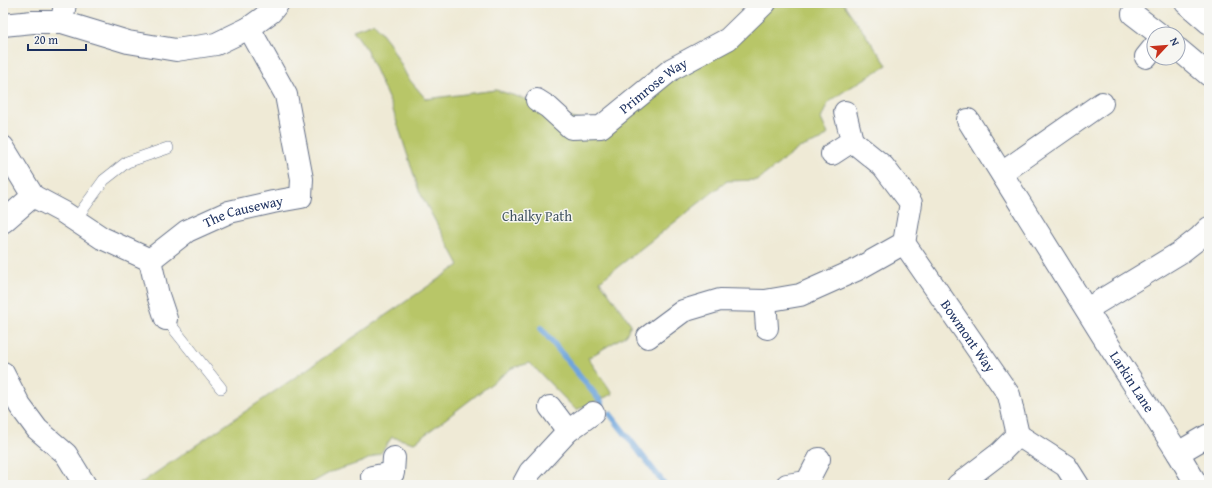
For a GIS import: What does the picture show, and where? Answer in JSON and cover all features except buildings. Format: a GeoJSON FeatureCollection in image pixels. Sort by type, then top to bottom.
{"type":"FeatureCollection","features":[{"type":"Feature","properties":{"kind":"street"},"geometry":{"type":"LineString","coordinates":[[3,25],[32,22],[63,12],[128,42],[176,50],[216,44],[249,28],[271,12],[278,3]]}},
{"type":"Feature","properties":{"kind":"street","name":"Primrose Way"},"geometry":{"type":"LineString","coordinates":[[537,100],[548,107],[571,128],[601,127],[672,69],[728,39],[766,3]]}},
{"type":"Feature","properties":{"kind":"street"},"geometry":{"type":"LineString","coordinates":[[1186,3],[1209,23]]}},
{"type":"Feature","properties":{"kind":"street"},"geometry":{"type":"LineString","coordinates":[[1132,14],[1148,26]]}},
{"type":"Feature","properties":{"kind":"street","name":"The Causeway"},"geometry":{"type":"LineString","coordinates":[[150,260],[188,231],[229,212],[273,202],[301,198],[302,179],[286,95],[249,28]]}},
{"type":"Feature","properties":{"kind":"street"},"geometry":{"type":"LineString","coordinates":[[1186,56],[1209,75]]}},
{"type":"Feature","properties":{"kind":"street"},"geometry":{"type":"LineString","coordinates":[[1002,173],[1102,103]]}},
{"type":"Feature","properties":{"kind":"street"},"geometry":{"type":"LineString","coordinates":[[648,337],[683,311],[720,300],[765,301],[800,295],[856,270],[904,243],[911,203],[883,166],[852,141],[845,112]]}},
{"type":"Feature","properties":{"kind":"street","name":"Larkin Lane"},"geometry":{"type":"LineString","coordinates":[[968,120],[1197,485]]}},
{"type":"Feature","properties":{"kind":"street"},"geometry":{"type":"LineString","coordinates":[[832,154],[852,141]]}},
{"type":"Feature","properties":{"kind":"street"},"geometry":{"type":"LineString","coordinates":[[3,147],[33,196],[75,220],[102,238],[150,260],[166,319]]}},
{"type":"Feature","properties":{"kind":"street"},"geometry":{"type":"LineString","coordinates":[[3,222],[33,196]]}},
{"type":"Feature","properties":{"kind":"street"},"geometry":{"type":"LineString","coordinates":[[1087,309],[1182,252],[1209,228]]}},
{"type":"Feature","properties":{"kind":"street","name":"Bowmont Way"},"geometry":{"type":"LineString","coordinates":[[904,243],[1009,396],[1018,435]]}},
{"type":"Feature","properties":{"kind":"street"},"geometry":{"type":"LineString","coordinates":[[765,301],[767,328]]}},
{"type":"Feature","properties":{"kind":"street"},"geometry":{"type":"LineString","coordinates":[[3,373],[20,406],[37,429],[66,454],[85,485]]}},
{"type":"Feature","properties":{"kind":"street"},"geometry":{"type":"LineString","coordinates":[[550,407],[568,431]]}},
{"type":"Feature","properties":{"kind":"street"},"geometry":{"type":"LineString","coordinates":[[523,485],[530,472],[568,431],[593,413]]}},
{"type":"Feature","properties":{"kind":"street"},"geometry":{"type":"LineString","coordinates":[[958,485],[1000,453],[1018,435],[1066,466],[1078,485]]}},
{"type":"Feature","properties":{"kind":"street"},"geometry":{"type":"LineString","coordinates":[[1178,453],[1209,436]]}},
{"type":"Feature","properties":{"kind":"street"},"geometry":{"type":"LineString","coordinates":[[801,484],[819,459]]}},
{"type":"Feature","properties":{"kind":"street"},"geometry":{"type":"LineString","coordinates":[[372,477],[396,472]]}},
{"type":"Feature","properties":{"kind":"lane"},"geometry":{"type":"LineString","coordinates":[[75,220],[104,180],[127,162],[168,148]]}},
{"type":"Feature","properties":{"kind":"lane"},"geometry":{"type":"LineString","coordinates":[[166,319],[222,388]]}},
{"type":"Feature","properties":{"kind":"green space","name":"Chalky Path"},"geometry":{"type":"Polygon","coordinates":[[[777,3],[843,3],[887,65],[828,103],[821,119],[828,134],[821,140],[799,148],[758,180],[727,181],[600,281],[631,324],[626,335],[588,358],[613,394],[576,410],[530,363],[512,368],[414,443],[392,437],[381,453],[362,462],[331,472],[308,485],[138,485],[459,265],[419,191],[392,107],[365,47],[353,30],[374,23],[389,42],[408,78],[426,99],[496,90],[532,101],[603,131],[777,3]]]}},
{"type":"Feature","properties":{"kind":"waterway"},"geometry":{"type":"LineString","coordinates":[[541,328],[602,403]]}},
{"type":"Feature","properties":{"kind":"waterway"},"geometry":{"type":"LineString","coordinates":[[610,414],[665,485]]}}]}
